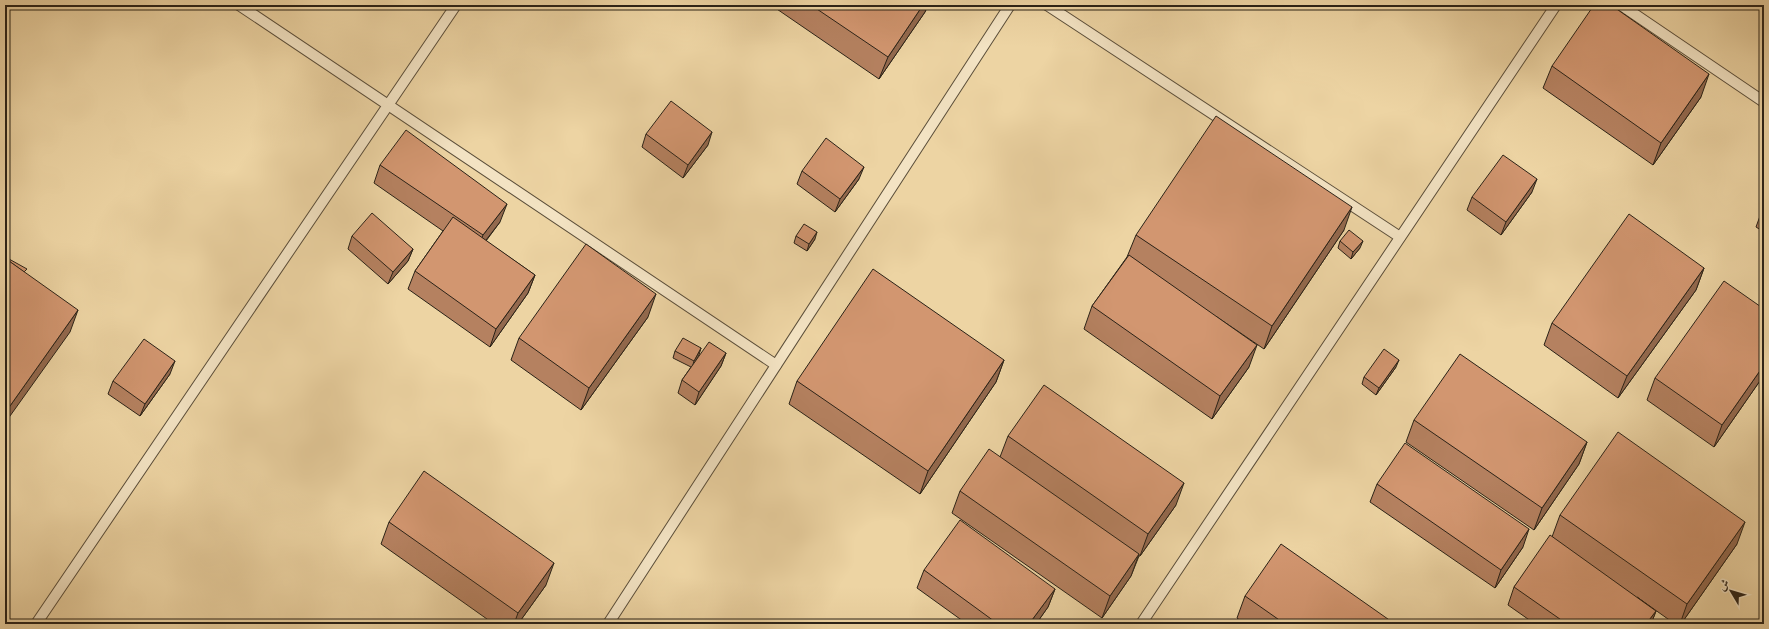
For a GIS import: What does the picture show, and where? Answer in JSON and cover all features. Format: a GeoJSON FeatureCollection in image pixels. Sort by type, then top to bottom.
{"type":"FeatureCollection","features":[{"type":"Feature","properties":{"kind":"lane"},"geometry":{"type":"LineString","coordinates":[[239,5],[776,365]]}},
{"type":"Feature","properties":{"kind":"lane"},"geometry":{"type":"LineString","coordinates":[[36,624],[456,5]]}},
{"type":"Feature","properties":{"kind":"lane"},"geometry":{"type":"LineString","coordinates":[[608,624],[1010,5]]}},
{"type":"Feature","properties":{"kind":"lane"},"geometry":{"type":"LineString","coordinates":[[1047,5],[1400,237]]}},
{"type":"Feature","properties":{"kind":"lane"},"geometry":{"type":"LineString","coordinates":[[1141,624],[1556,5]]}},
{"type":"Feature","properties":{"kind":"lane"},"geometry":{"type":"LineString","coordinates":[[1621,5],[1764,102]]}},
{"type":"Feature","properties":{"kind":"building"},"geometry":{"type":"Polygon","coordinates":[[[811,5],[923,5],[888,57],[811,5]]]}},
{"type":"Feature","properties":{"kind":"building"},"geometry":{"type":"Polygon","coordinates":[[[1594,5],[1611,5],[1709,74],[1661,143],[1552,66],[1594,5]]]}},
{"type":"Feature","properties":{"kind":"building"},"geometry":{"type":"Polygon","coordinates":[[[671,101],[712,132],[688,165],[646,134],[671,101]]]}},
{"type":"Feature","properties":{"kind":"building"},"geometry":{"type":"Polygon","coordinates":[[[1216,116],[1352,207],[1272,326],[1136,235],[1216,116]]]}},
{"type":"Feature","properties":{"kind":"building"},"geometry":{"type":"Polygon","coordinates":[[[406,130],[507,204],[483,235],[380,165],[406,130]]]}},
{"type":"Feature","properties":{"kind":"building"},"geometry":{"type":"Polygon","coordinates":[[[826,138],[864,167],[840,199],[802,171],[826,138]]]}},
{"type":"Feature","properties":{"kind":"building"},"geometry":{"type":"Polygon","coordinates":[[[1503,155],[1537,179],[1506,222],[1472,197],[1503,155]]]}},
{"type":"Feature","properties":{"kind":"building"},"geometry":{"type":"Polygon","coordinates":[[[372,213],[413,249],[393,272],[352,236],[372,213]]]}},
{"type":"Feature","properties":{"kind":"building"},"geometry":{"type":"Polygon","coordinates":[[[1629,214],[1704,268],[1627,376],[1552,323],[1629,214]]]}},
{"type":"Feature","properties":{"kind":"building"},"geometry":{"type":"Polygon","coordinates":[[[453,217],[535,275],[496,329],[415,271],[453,217]]]}},
{"type":"Feature","properties":{"kind":"building"},"geometry":{"type":"Polygon","coordinates":[[[804,224],[817,232],[809,244],[796,236],[804,224]]]}},
{"type":"Feature","properties":{"kind":"building"},"geometry":{"type":"Polygon","coordinates":[[[1349,230],[1363,241],[1353,252],[1340,241],[1349,230]]]}},
{"type":"Feature","properties":{"kind":"building"},"geometry":{"type":"Polygon","coordinates":[[[586,244],[656,294],[589,388],[519,338],[586,244]]]}},
{"type":"Feature","properties":{"kind":"building"},"geometry":{"type":"Polygon","coordinates":[[[1129,255],[1257,345],[1220,396],[1092,306],[1129,255]]]}},
{"type":"Feature","properties":{"kind":"building"},"geometry":{"type":"Polygon","coordinates":[[[9,259],[27,269],[24,272],[9,261],[5,267],[9,259]]]}},
{"type":"Feature","properties":{"kind":"building"},"geometry":{"type":"Polygon","coordinates":[[[9,261],[78,310],[5,413],[5,267],[9,261]]]}},
{"type":"Feature","properties":{"kind":"building"},"geometry":{"type":"Polygon","coordinates":[[[873,269],[1004,360],[928,471],[797,381],[873,269]]]}},
{"type":"Feature","properties":{"kind":"building"},"geometry":{"type":"Polygon","coordinates":[[[1724,281],[1764,309],[1764,365],[1722,425],[1655,378],[1724,281]]]}},
{"type":"Feature","properties":{"kind":"building"},"geometry":{"type":"Polygon","coordinates":[[[683,338],[701,348],[694,361],[675,351],[683,338]]]}},
{"type":"Feature","properties":{"kind":"building"},"geometry":{"type":"Polygon","coordinates":[[[144,339],[175,361],[145,404],[113,381],[144,339]]]}},
{"type":"Feature","properties":{"kind":"building"},"geometry":{"type":"Polygon","coordinates":[[[709,342],[726,353],[699,392],[682,380],[709,342]]]}},
{"type":"Feature","properties":{"kind":"building"},"geometry":{"type":"Polygon","coordinates":[[[1384,349],[1399,360],[1379,388],[1364,377],[1384,349]]]}},
{"type":"Feature","properties":{"kind":"building"},"geometry":{"type":"Polygon","coordinates":[[[1460,354],[1587,442],[1542,508],[1414,420],[1460,354]]]}},
{"type":"Feature","properties":{"kind":"building"},"geometry":{"type":"Polygon","coordinates":[[[1044,385],[1184,483],[1148,534],[1008,436],[1044,385]]]}},
{"type":"Feature","properties":{"kind":"building"},"geometry":{"type":"Polygon","coordinates":[[[1618,432],[1745,522],[1687,604],[1560,515],[1618,432]]]}},
{"type":"Feature","properties":{"kind":"building"},"geometry":{"type":"Polygon","coordinates":[[[1405,443],[1529,529],[1501,570],[1377,484],[1405,443]]]}},
{"type":"Feature","properties":{"kind":"building"},"geometry":{"type":"Polygon","coordinates":[[[989,449],[1139,554],[1110,596],[960,491],[989,449]]]}},
{"type":"Feature","properties":{"kind":"building"},"geometry":{"type":"Polygon","coordinates":[[[424,471],[554,563],[518,613],[389,522],[424,471]]]}},
{"type":"Feature","properties":{"kind":"building"},"geometry":{"type":"Polygon","coordinates":[[[960,520],[1055,589],[1029,624],[998,624],[924,570],[960,520]]]}},
{"type":"Feature","properties":{"kind":"building"},"geometry":{"type":"Polygon","coordinates":[[[1550,535],[1656,611],[1646,624],[1567,624],[1514,587],[1550,535]]]}},
{"type":"Feature","properties":{"kind":"building"},"geometry":{"type":"Polygon","coordinates":[[[1281,544],[1395,624],[1285,624],[1245,596],[1281,544]]]}},
{"type":"Feature","properties":{"kind":"building"},"geometry":{"type":"Polygon","coordinates":[[[5,567],[9,570],[5,575],[5,567]]]}}]}
